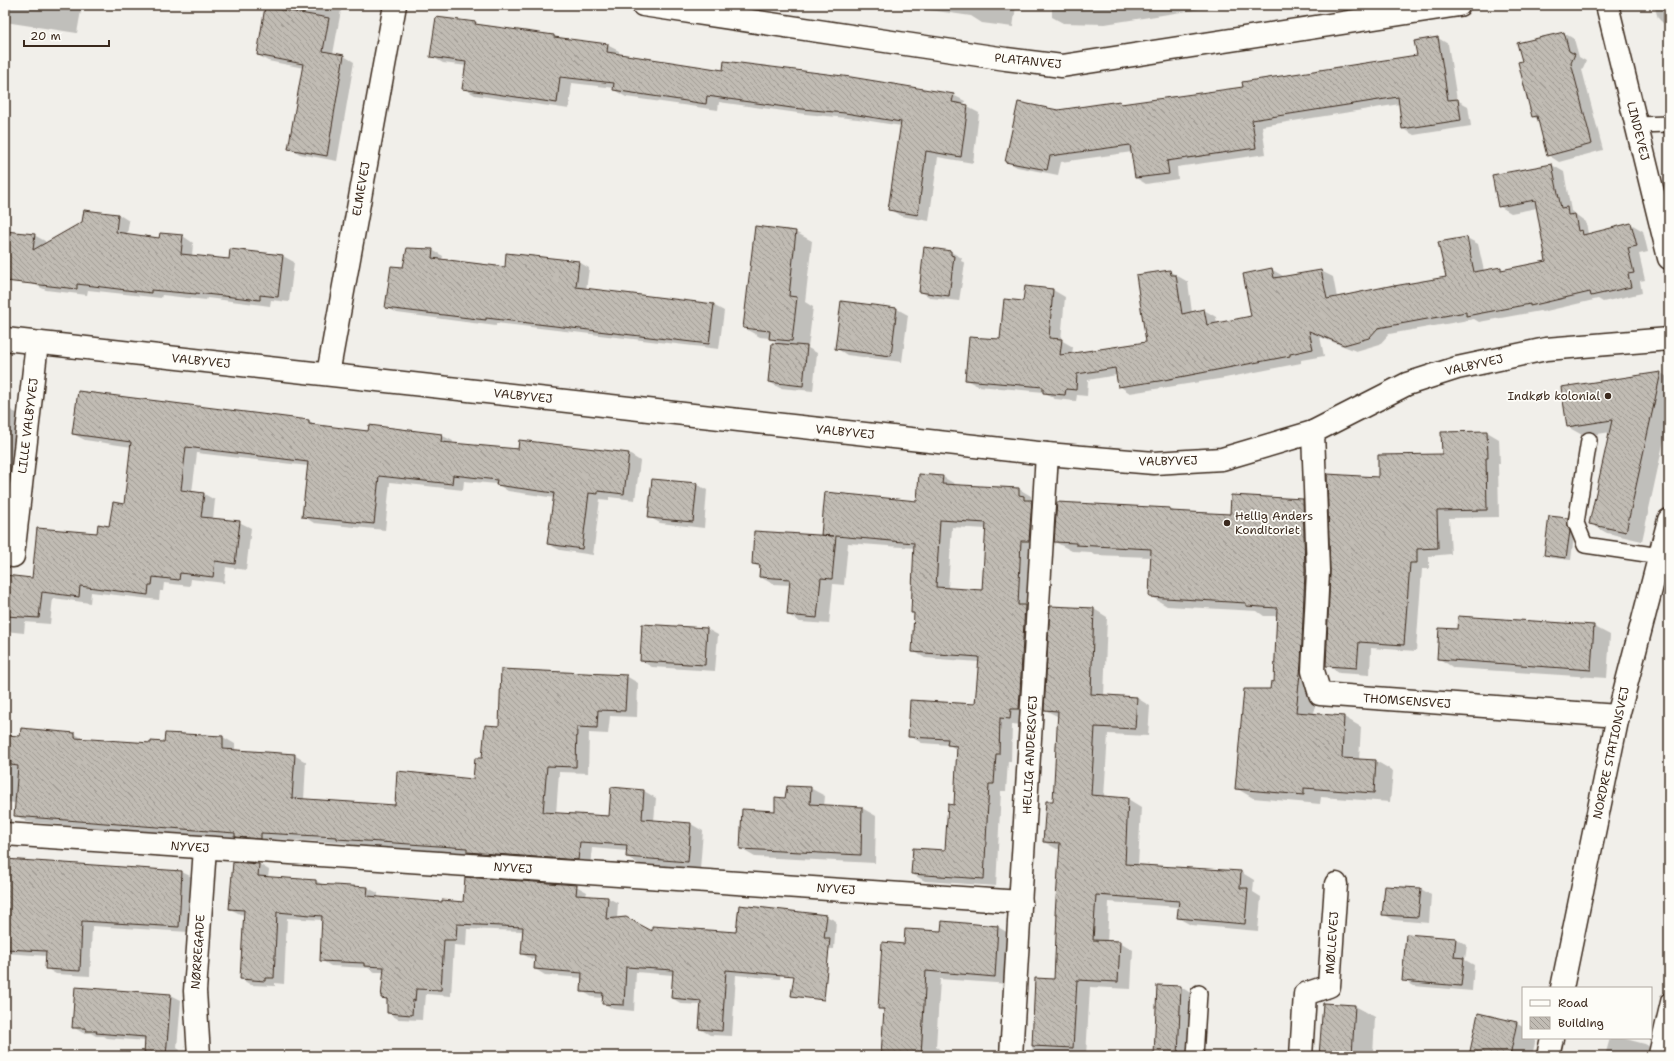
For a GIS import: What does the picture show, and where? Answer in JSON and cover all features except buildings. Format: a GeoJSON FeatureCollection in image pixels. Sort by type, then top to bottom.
{"type":"FeatureCollection","features":[{"type":"Feature","properties":{"kind":"street","name":"ELMEVEJ"},"geometry":{"type":"LineString","coordinates":[[328,374],[395,5]]}},
{"type":"Feature","properties":{"kind":"street","name":"PLATANVEJ"},"geometry":{"type":"LineString","coordinates":[[643,5],[1062,66],[1459,5]]}},
{"type":"Feature","properties":{"kind":"street","name":"LINDEVEJ"},"geometry":{"type":"LineString","coordinates":[[1607,5],[1669,254]]}},
{"type":"Feature","properties":{"kind":"street","name":"VALBYVEJ"},"geometry":{"type":"LineString","coordinates":[[5,339],[1047,454],[1154,463],[1222,459],[1313,432],[1407,384],[1457,368],[1546,349],[1669,339]]}},
{"type":"Feature","properties":{"kind":"street","name":"LILLE VALBYVEJ"},"geometry":{"type":"LineString","coordinates":[[13,556],[37,343]]}},
{"type":"Feature","properties":{"kind":"street","name":"THOMSENSVEJ"},"geometry":{"type":"LineString","coordinates":[[1313,432],[1318,571],[1314,672],[1320,694],[1618,716]]}},
{"type":"Feature","properties":{"kind":"street","name":"HELLIG ANDERSVEJ"},"geometry":{"type":"LineString","coordinates":[[1011,1056],[1047,454]]}},
{"type":"Feature","properties":{"kind":"street","name":"NORDRE STATIONSVEJ"},"geometry":{"type":"LineString","coordinates":[[1562,987],[1618,716],[1669,520]]}},
{"type":"Feature","properties":{"kind":"street","name":"NYVEJ"},"geometry":{"type":"LineString","coordinates":[[5,834],[1021,902]]}},
{"type":"Feature","properties":{"kind":"street","name":"NØRREGADE"},"geometry":{"type":"LineString","coordinates":[[199,1056],[195,992],[205,848]]}},
{"type":"Feature","properties":{"kind":"street","name":"MØLLEVEJ"},"geometry":{"type":"LineString","coordinates":[[1301,1056],[1305,994],[1330,986],[1336,884]]}},
{"type":"Feature","properties":{"kind":"street"},"geometry":{"type":"LineString","coordinates":[[1548,1056],[1552,1039]]}},
{"type":"Feature","properties":{"kind":"lane"},"geometry":{"type":"LineString","coordinates":[[1636,125],[1669,124]]}},
{"type":"Feature","properties":{"kind":"lane"},"geometry":{"type":"LineString","coordinates":[[1589,440],[1576,523],[1585,544],[1660,556]]}},
{"type":"Feature","properties":{"kind":"lane"},"geometry":{"type":"LineString","coordinates":[[1195,1056],[1198,993]]}},
{"type":"Feature","properties":{"kind":"lane"},"geometry":{"type":"LineString","coordinates":[[1656,1056],[1669,1000]]}},
{"type":"Feature","properties":{"kind":"place","name":"Indkøb kolonial"},"geometry":{"type":"Point","coordinates":[1608,396]}},
{"type":"Feature","properties":{"kind":"place","name":"Hellig Anders Konditoriet"},"geometry":{"type":"Point","coordinates":[1227,523]}}]}
